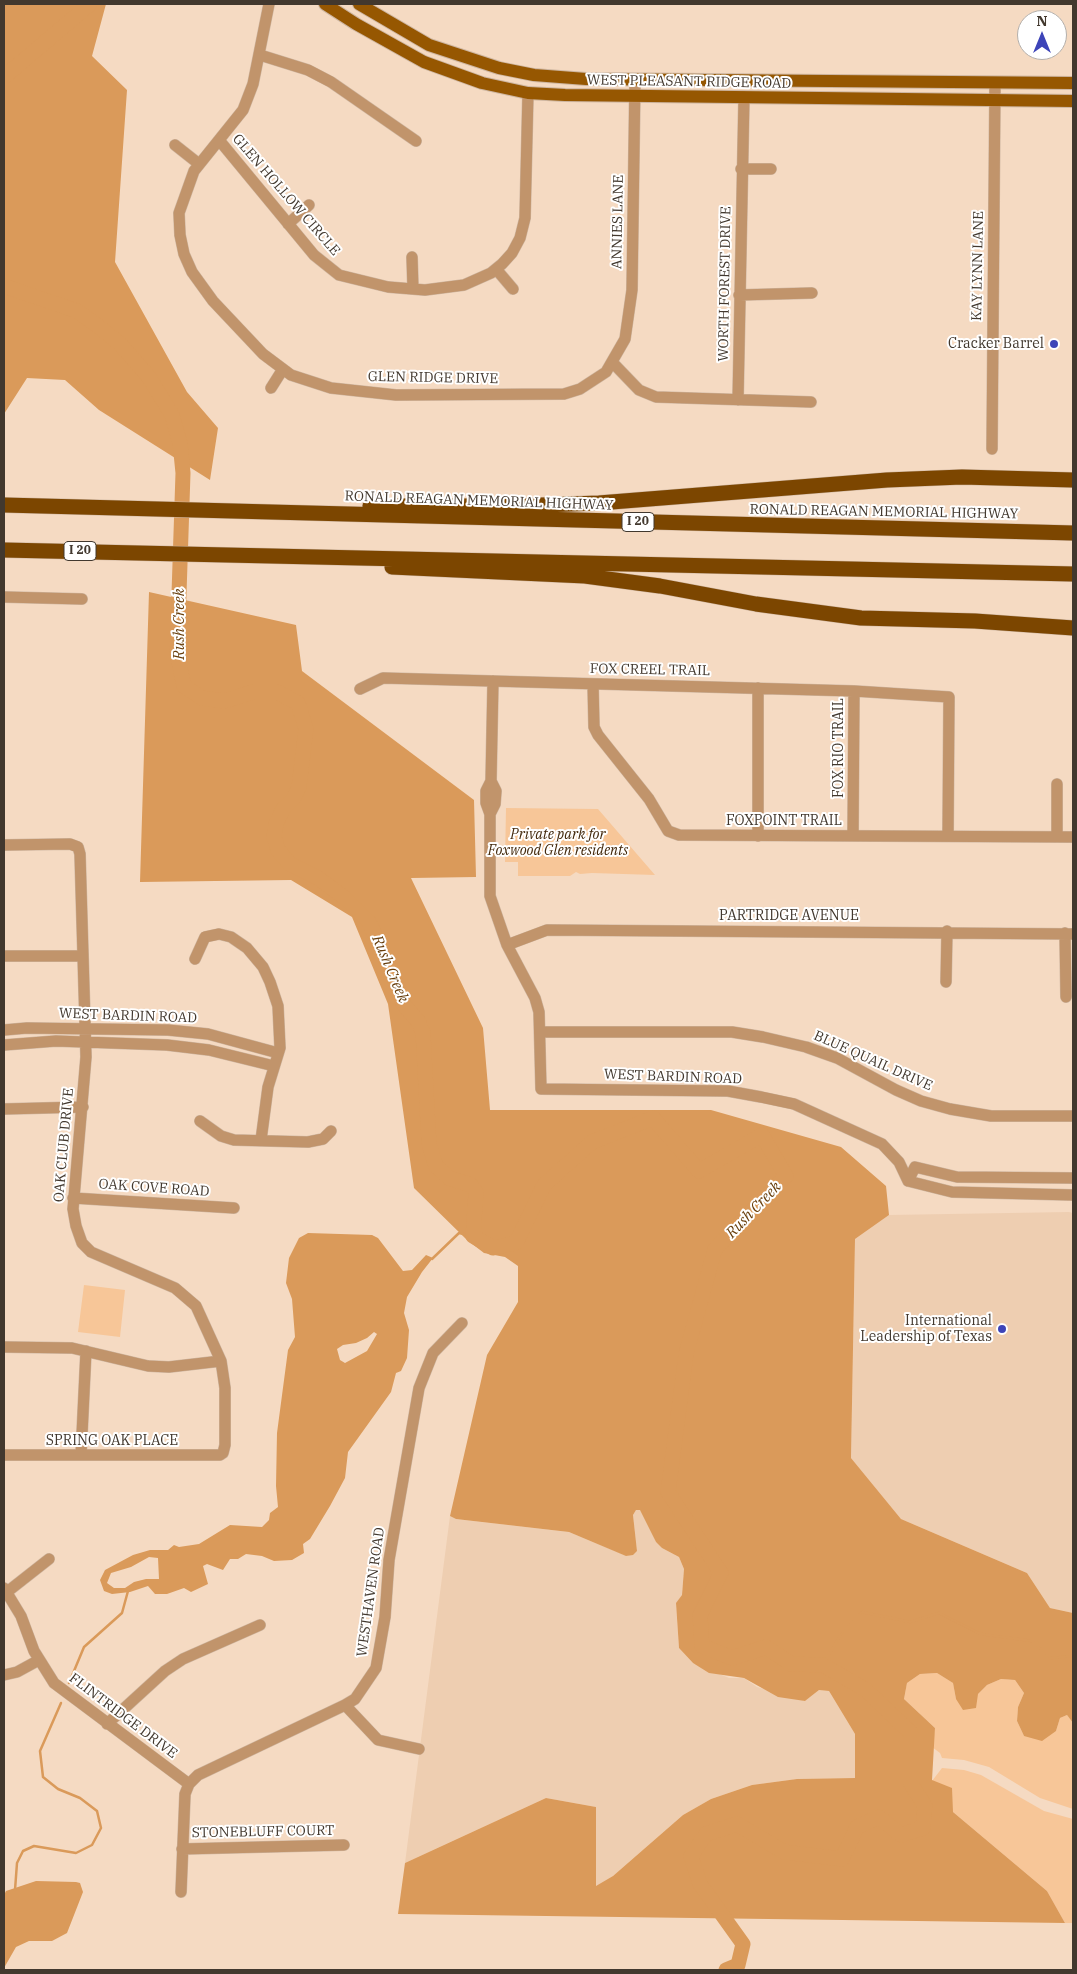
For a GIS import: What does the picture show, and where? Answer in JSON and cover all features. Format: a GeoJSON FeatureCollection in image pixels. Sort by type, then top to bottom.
{"type":"FeatureCollection","features":[{"type":"Feature","properties":{"kind":"highway"},"geometry":{"type":"LineString","coordinates":[[264,511],[396,504],[514,506],[599,503],[925,478],[1068,479]]}},
{"type":"Feature","properties":{"kind":"highway"},"geometry":{"type":"LineString","coordinates":[[4,501],[50,505]]}},
{"type":"Feature","properties":{"kind":"highway","name":"RONALD REAGAN MEMORIAL HIGHWAY"},"geometry":{"type":"LineString","coordinates":[[4,505],[1073,533]]}},
{"type":"Feature","properties":{"kind":"highway","name":"I 20"},"geometry":{"type":"LineString","coordinates":[[4,550],[437,558],[1073,574]]}},
{"type":"Feature","properties":{"kind":"highway"},"geometry":{"type":"LineString","coordinates":[[304,557],[422,570],[585,576],[660,586],[756,604],[861,618],[975,621],[1073,628]]}},
{"type":"Feature","properties":{"kind":"highway"},"geometry":{"type":"LineString","coordinates":[[1052,627],[1073,618]]}},
{"type":"Feature","properties":{"kind":"main road","name":"WEST PLEASANT RIDGE ROAD"},"geometry":{"type":"LineString","coordinates":[[325,4],[356,24],[424,62],[482,83],[528,93],[744,98],[1073,101]]}},
{"type":"Feature","properties":{"kind":"main road","name":"WEST PLEASANT RIDGE ROAD"},"geometry":{"type":"LineString","coordinates":[[359,4],[429,45],[499,68],[534,75],[634,79],[1073,83]]}},
{"type":"Feature","properties":{"kind":"main road"},"geometry":{"type":"LineString","coordinates":[[1052,627],[1073,633]]}},
{"type":"Feature","properties":{"kind":"street","name":"GLEN RIDGE DRIVE"},"geometry":{"type":"LineString","coordinates":[[269,4],[253,84],[243,110],[199,164],[188,183],[179,213],[180,235],[184,254],[192,272],[213,301],[262,354],[301,380],[331,388],[396,395],[564,394],[588,384],[606,372],[612,362]]}},
{"type":"Feature","properties":{"kind":"street"},"geometry":{"type":"LineString","coordinates":[[260,55],[308,70],[330,82],[416,141]]}},
{"type":"Feature","properties":{"kind":"street","name":"ANNIES LANE"},"geometry":{"type":"LineString","coordinates":[[612,362],[625,339],[632,290],[634,79]]}},
{"type":"Feature","properties":{"kind":"street","name":"KAY LYNN LANE"},"geometry":{"type":"LineString","coordinates":[[992,449],[995,83]]}},
{"type":"Feature","properties":{"kind":"street","name":"GLEN HOLLOW CIRCLE"},"geometry":{"type":"LineString","coordinates":[[219,140],[314,256],[339,275],[364,282],[425,290],[464,285],[496,269],[512,253],[520,238],[525,218],[528,93]]}},
{"type":"Feature","properties":{"kind":"street","name":"WORTH FOREST DRIVE"},"geometry":{"type":"LineString","coordinates":[[738,400],[741,169],[744,98]]}},
{"type":"Feature","properties":{"kind":"street"},"geometry":{"type":"LineString","coordinates":[[175,145],[199,164]]}},
{"type":"Feature","properties":{"kind":"street"},"geometry":{"type":"LineString","coordinates":[[741,169],[771,169]]}},
{"type":"Feature","properties":{"kind":"street"},"geometry":{"type":"LineString","coordinates":[[288,224],[309,205]]}},
{"type":"Feature","properties":{"kind":"street"},"geometry":{"type":"LineString","coordinates":[[412,258],[413,289]]}},
{"type":"Feature","properties":{"kind":"street"},"geometry":{"type":"LineString","coordinates":[[496,269],[513,289]]}},
{"type":"Feature","properties":{"kind":"street"},"geometry":{"type":"LineString","coordinates":[[739,295],[812,293]]}},
{"type":"Feature","properties":{"kind":"street"},"geometry":{"type":"LineString","coordinates":[[612,362],[639,390],[651,396],[811,402]]}},
{"type":"Feature","properties":{"kind":"street"},"geometry":{"type":"LineString","coordinates":[[271,388],[283,369]]}},
{"type":"Feature","properties":{"kind":"street"},"geometry":{"type":"LineString","coordinates":[[4,597],[82,599]]}},
{"type":"Feature","properties":{"kind":"street","name":"FOX CREEL TRAIL"},"geometry":{"type":"LineString","coordinates":[[360,689],[383,678],[941,695],[949,697],[948,836]]}},
{"type":"Feature","properties":{"kind":"street"},"geometry":{"type":"LineString","coordinates":[[494,681],[491,781],[496,791],[495,804],[490,814],[490,896],[507,945],[535,998],[541,1032]]}},
{"type":"Feature","properties":{"kind":"street","name":"FOXPOINT TRAIL"},"geometry":{"type":"LineString","coordinates":[[593,684],[594,728],[649,799],[668,831],[678,835],[1073,837]]}},
{"type":"Feature","properties":{"kind":"street"},"geometry":{"type":"LineString","coordinates":[[758,688],[758,836]]}},
{"type":"Feature","properties":{"kind":"street","name":"FOX RIO TRAIL"},"geometry":{"type":"LineString","coordinates":[[853,836],[854,691]]}},
{"type":"Feature","properties":{"kind":"street"},"geometry":{"type":"LineString","coordinates":[[1057,784],[1057,837]]}},
{"type":"Feature","properties":{"kind":"street","name":"OAK CLUB DRIVE"},"geometry":{"type":"LineString","coordinates":[[4,845],[70,844],[75,845],[79,850],[85,1042],[83,1106],[73,1198],[76,1226],[82,1243],[91,1252],[175,1288],[196,1306],[221,1361],[225,1388],[225,1446],[223,1453],[220,1455]]}},
{"type":"Feature","properties":{"kind":"street","name":"PARTRIDGE AVENUE"},"geometry":{"type":"LineString","coordinates":[[507,945],[547,930],[1069,933]]}},
{"type":"Feature","properties":{"kind":"street"},"geometry":{"type":"LineString","coordinates":[[946,982],[947,931]]}},
{"type":"Feature","properties":{"kind":"street"},"geometry":{"type":"LineString","coordinates":[[1066,997],[1069,933]]}},
{"type":"Feature","properties":{"kind":"street"},"geometry":{"type":"LineString","coordinates":[[195,959],[201,942],[211,934],[231,937],[247,948],[263,967],[270,982],[278,1006],[280,1026],[278,1053],[266,1095],[261,1140]]}},
{"type":"Feature","properties":{"kind":"street"},"geometry":{"type":"LineString","coordinates":[[4,956],[83,956]]}},
{"type":"Feature","properties":{"kind":"street","name":"WEST BARDIN ROAD"},"geometry":{"type":"LineString","coordinates":[[4,1030],[85,1028],[168,1030],[208,1034],[278,1053]]}},
{"type":"Feature","properties":{"kind":"street","name":"WEST BARDIN ROAD"},"geometry":{"type":"LineString","coordinates":[[541,1032],[541,1089],[728,1091],[794,1104],[882,1144],[899,1162],[908,1181]]}},
{"type":"Feature","properties":{"kind":"street","name":"BLUE QUAIL DRIVE"},"geometry":{"type":"LineString","coordinates":[[541,1032],[732,1032],[806,1047],[837,1058],[896,1090],[921,1101],[950,1109],[991,1116],[1073,1116]]}},
{"type":"Feature","properties":{"kind":"street","name":"WEST BARDIN ROAD"},"geometry":{"type":"LineString","coordinates":[[4,1044],[56,1041],[167,1045],[209,1050],[274,1066]]}},
{"type":"Feature","properties":{"kind":"street"},"geometry":{"type":"LineString","coordinates":[[4,1109],[83,1106]]}},
{"type":"Feature","properties":{"kind":"street"},"geometry":{"type":"LineString","coordinates":[[200,1121],[221,1136],[234,1140],[308,1142],[322,1139],[331,1131]]}},
{"type":"Feature","properties":{"kind":"street"},"geometry":{"type":"LineString","coordinates":[[1073,1178],[1008,1179],[957,1177],[915,1167],[908,1181],[952,1192],[1073,1195]]}},
{"type":"Feature","properties":{"kind":"street","name":"OAK COVE ROAD"},"geometry":{"type":"LineString","coordinates":[[73,1198],[234,1208]]}},
{"type":"Feature","properties":{"kind":"street","name":"WESTHAVEN ROAD"},"geometry":{"type":"LineString","coordinates":[[188,1784],[198,1774],[345,1706],[355,1699],[369,1681],[380,1654],[389,1560],[419,1388],[434,1353],[462,1323]]}},
{"type":"Feature","properties":{"kind":"street"},"geometry":{"type":"LineString","coordinates":[[4,1348],[57,1346],[148,1366],[169,1367],[221,1361]]}},
{"type":"Feature","properties":{"kind":"street"},"geometry":{"type":"LineString","coordinates":[[82,1455],[86,1351]]}},
{"type":"Feature","properties":{"kind":"street","name":"SPRING OAK PLACE"},"geometry":{"type":"LineString","coordinates":[[4,1455],[220,1455]]}},
{"type":"Feature","properties":{"kind":"street"},"geometry":{"type":"LineString","coordinates":[[5,1590],[50,1559]]}},
{"type":"Feature","properties":{"kind":"street","name":"FLINTRIDGE DRIVE"},"geometry":{"type":"LineString","coordinates":[[5,1590],[21,1616],[39,1660],[54,1683],[188,1784]]}},
{"type":"Feature","properties":{"kind":"street"},"geometry":{"type":"LineString","coordinates":[[107,1724],[137,1694],[183,1659],[260,1625]]}},
{"type":"Feature","properties":{"kind":"street"},"geometry":{"type":"LineString","coordinates":[[4,1675],[17,1672],[39,1660]]}},
{"type":"Feature","properties":{"kind":"street"},"geometry":{"type":"LineString","coordinates":[[345,1706],[378,1740],[418,1749]]}},
{"type":"Feature","properties":{"kind":"street"},"geometry":{"type":"LineString","coordinates":[[181,1892],[185,1794],[188,1784]]}},
{"type":"Feature","properties":{"kind":"street","name":"STONEBLUFF COURT"},"geometry":{"type":"LineString","coordinates":[[182,1849],[344,1845]]}},
{"type":"Feature","properties":{"kind":"shaded area"},"geometry":{"type":"Polygon","coordinates":[[[4,4],[106,4],[92,56],[127,90],[115,262],[187,392],[218,428],[210,480],[99,410],[65,380],[27,378],[4,414],[4,4]]]}},
{"type":"Feature","properties":{"kind":"shaded area"},"geometry":{"type":"Polygon","coordinates":[[[149,592],[296,625],[302,671],[474,800],[476,877],[411,878],[483,1028],[490,1110],[711,1110],[841,1147],[886,1186],[889,1215],[855,1239],[851,1458],[901,1519],[1027,1573],[1050,1608],[1073,1613],[1073,1723],[1067,1715],[1060,1718],[1056,1731],[1042,1741],[1024,1736],[1017,1721],[1018,1707],[1024,1693],[1015,1680],[1001,1679],[987,1685],[978,1694],[976,1708],[963,1710],[956,1699],[953,1683],[937,1673],[920,1674],[907,1683],[904,1699],[935,1728],[932,1780],[952,1788],[953,1812],[1047,1891],[1065,1923],[398,1914],[405,1863],[546,1798],[596,1807],[596,1886],[613,1876],[683,1815],[711,1799],[752,1785],[797,1779],[855,1778],[855,1734],[829,1691],[819,1690],[805,1701],[778,1697],[744,1678],[709,1673],[693,1663],[679,1648],[676,1603],[682,1595],[684,1569],[679,1557],[662,1548],[656,1542],[640,1510],[636,1510],[633,1515],[637,1551],[633,1555],[626,1556],[569,1532],[456,1519],[450,1516],[487,1355],[518,1302],[518,1266],[505,1257],[484,1253],[467,1240],[414,1188],[388,1004],[352,917],[291,880],[140,882],[149,592]]]}},
{"type":"Feature","properties":{"kind":"shaded area"},"geometry":{"type":"Polygon","coordinates":[[[1073,1213],[1073,1613],[1050,1608],[1027,1573],[901,1519],[851,1458],[855,1239],[889,1215],[1073,1213]]]}},
{"type":"Feature","properties":{"kind":"shaded area"},"geometry":{"type":"Polygon","coordinates":[[[308,1233],[372,1235],[378,1238],[403,1271],[412,1270],[426,1255],[433,1258],[407,1297],[404,1313],[409,1330],[407,1358],[401,1371],[396,1373],[391,1392],[348,1452],[345,1478],[330,1506],[310,1539],[303,1544],[304,1553],[292,1560],[274,1561],[262,1556],[246,1554],[238,1559],[230,1559],[223,1570],[207,1564],[203,1566],[208,1584],[191,1592],[184,1588],[167,1594],[155,1594],[148,1586],[130,1592],[112,1594],[104,1591],[100,1580],[105,1570],[133,1555],[150,1550],[168,1550],[174,1545],[179,1547],[199,1544],[230,1525],[262,1527],[269,1520],[270,1513],[278,1507],[276,1486],[277,1433],[288,1350],[295,1337],[292,1299],[286,1283],[289,1258],[299,1238],[308,1233]],[[374,1332],[367,1338],[356,1343],[343,1345],[337,1349],[340,1360],[345,1363],[367,1351],[377,1334],[374,1332]],[[149,1557],[131,1567],[111,1573],[107,1583],[114,1588],[125,1588],[134,1582],[146,1579],[159,1579],[158,1558],[149,1557]]]}},
{"type":"Feature","properties":{"kind":"shaded area"},"geometry":{"type":"Polygon","coordinates":[[[636,1510],[640,1510],[644,1514],[656,1542],[662,1548],[679,1557],[684,1569],[682,1595],[676,1604],[679,1648],[693,1663],[729,1678],[744,1678],[757,1687],[805,1701],[819,1690],[829,1691],[855,1734],[855,1778],[797,1779],[752,1785],[711,1799],[683,1815],[613,1876],[596,1887],[596,1807],[546,1798],[405,1863],[450,1516],[456,1519],[569,1532],[627,1556],[637,1551],[633,1515],[636,1510]]]}},
{"type":"Feature","properties":{"kind":"shaded area"},"geometry":{"type":"Polygon","coordinates":[[[36,1881],[76,1882],[80,1883],[83,1892],[67,1933],[52,1941],[29,1941],[16,1947],[4,1968],[4,1895],[6,1891],[36,1881]]]}},
{"type":"Feature","properties":{"kind":"green space","name":"Private park for Foxwood Glen residents"},"geometry":{"type":"Polygon","coordinates":[[[506,808],[598,809],[655,875],[580,874],[576,872],[570,876],[518,876],[518,862],[505,862],[506,808]]]}},
{"type":"Feature","properties":{"kind":"green space"},"geometry":{"type":"Polygon","coordinates":[[[84,1285],[125,1290],[120,1337],[78,1332],[84,1285]]]}},
{"type":"Feature","properties":{"kind":"green space"},"geometry":{"type":"Polygon","coordinates":[[[937,1673],[953,1683],[956,1699],[978,1694],[987,1685],[1001,1679],[1015,1680],[1024,1693],[1018,1707],[1017,1721],[1024,1736],[1056,1731],[1060,1718],[1067,1715],[1073,1723],[1073,1809],[1040,1798],[989,1767],[964,1760],[942,1758],[940,1753],[932,1747],[935,1728],[904,1699],[907,1683],[920,1674],[937,1673]]]}},
{"type":"Feature","properties":{"kind":"green space"},"geometry":{"type":"Polygon","coordinates":[[[942,1768],[964,1770],[981,1775],[1044,1811],[1073,1819],[1073,1923],[1065,1923],[1047,1891],[953,1812],[932,1781],[942,1768]]]}},
{"type":"Feature","properties":{"kind":"waterway","name":"Rush Creek"},"geometry":{"type":"LineString","coordinates":[[4,77],[90,4]]}},
{"type":"Feature","properties":{"kind":"waterway","name":"Rush Creek"},"geometry":{"type":"LineString","coordinates":[[4,286],[77,311],[98,326],[120,344],[149,377],[172,415],[180,443],[183,473],[177,654],[184,686],[202,698],[224,701],[253,692],[277,692],[298,703],[306,729],[299,787],[294,798],[283,809],[276,824],[274,837],[278,850],[290,864],[318,878],[345,898],[369,922],[390,966],[403,1004],[418,1021],[423,1033],[429,1144],[436,1166],[449,1178],[471,1185],[476,1192],[473,1236],[493,1248],[516,1243],[544,1185],[592,1142],[653,1118],[699,1171],[762,1135],[786,1176],[715,1249],[686,1354],[668,1492],[721,1573],[700,1615],[702,1646],[732,1658],[766,1647],[791,1664],[823,1665],[866,1690],[911,1733],[911,1784],[925,1806],[923,1828],[901,1835],[879,1817],[857,1827],[842,1859],[784,1852],[737,1824],[706,1834],[691,1856],[700,1884],[743,1944],[738,1965],[726,1970]]}},
{"type":"Feature","properties":{"kind":"waterway"},"geometry":{"type":"LineString","coordinates":[[432,1259],[459,1233],[473,1236]]}},
{"type":"Feature","properties":{"kind":"waterway"},"geometry":{"type":"LineString","coordinates":[[69,1683],[84,1647],[122,1613],[128,1591]]}},
{"type":"Feature","properties":{"kind":"waterway"},"geometry":{"type":"LineString","coordinates":[[823,1665],[841,1634],[862,1612],[910,1622],[939,1613],[981,1634],[1032,1641],[1051,1658],[1073,1656]]}},
{"type":"Feature","properties":{"kind":"waterway"},"geometry":{"type":"LineString","coordinates":[[15,1890],[17,1863],[23,1851],[34,1846],[76,1853],[92,1845],[101,1828],[97,1811],[80,1798],[58,1789],[43,1777],[40,1751],[61,1703]]}},
{"type":"Feature","properties":{"kind":"place","name":"Cracker Barrel"},"geometry":{"type":"Point","coordinates":[1054,344]}},
{"type":"Feature","properties":{"kind":"place","name":"International Leadership of Texas"},"geometry":{"type":"Point","coordinates":[1002,1329]}}]}
